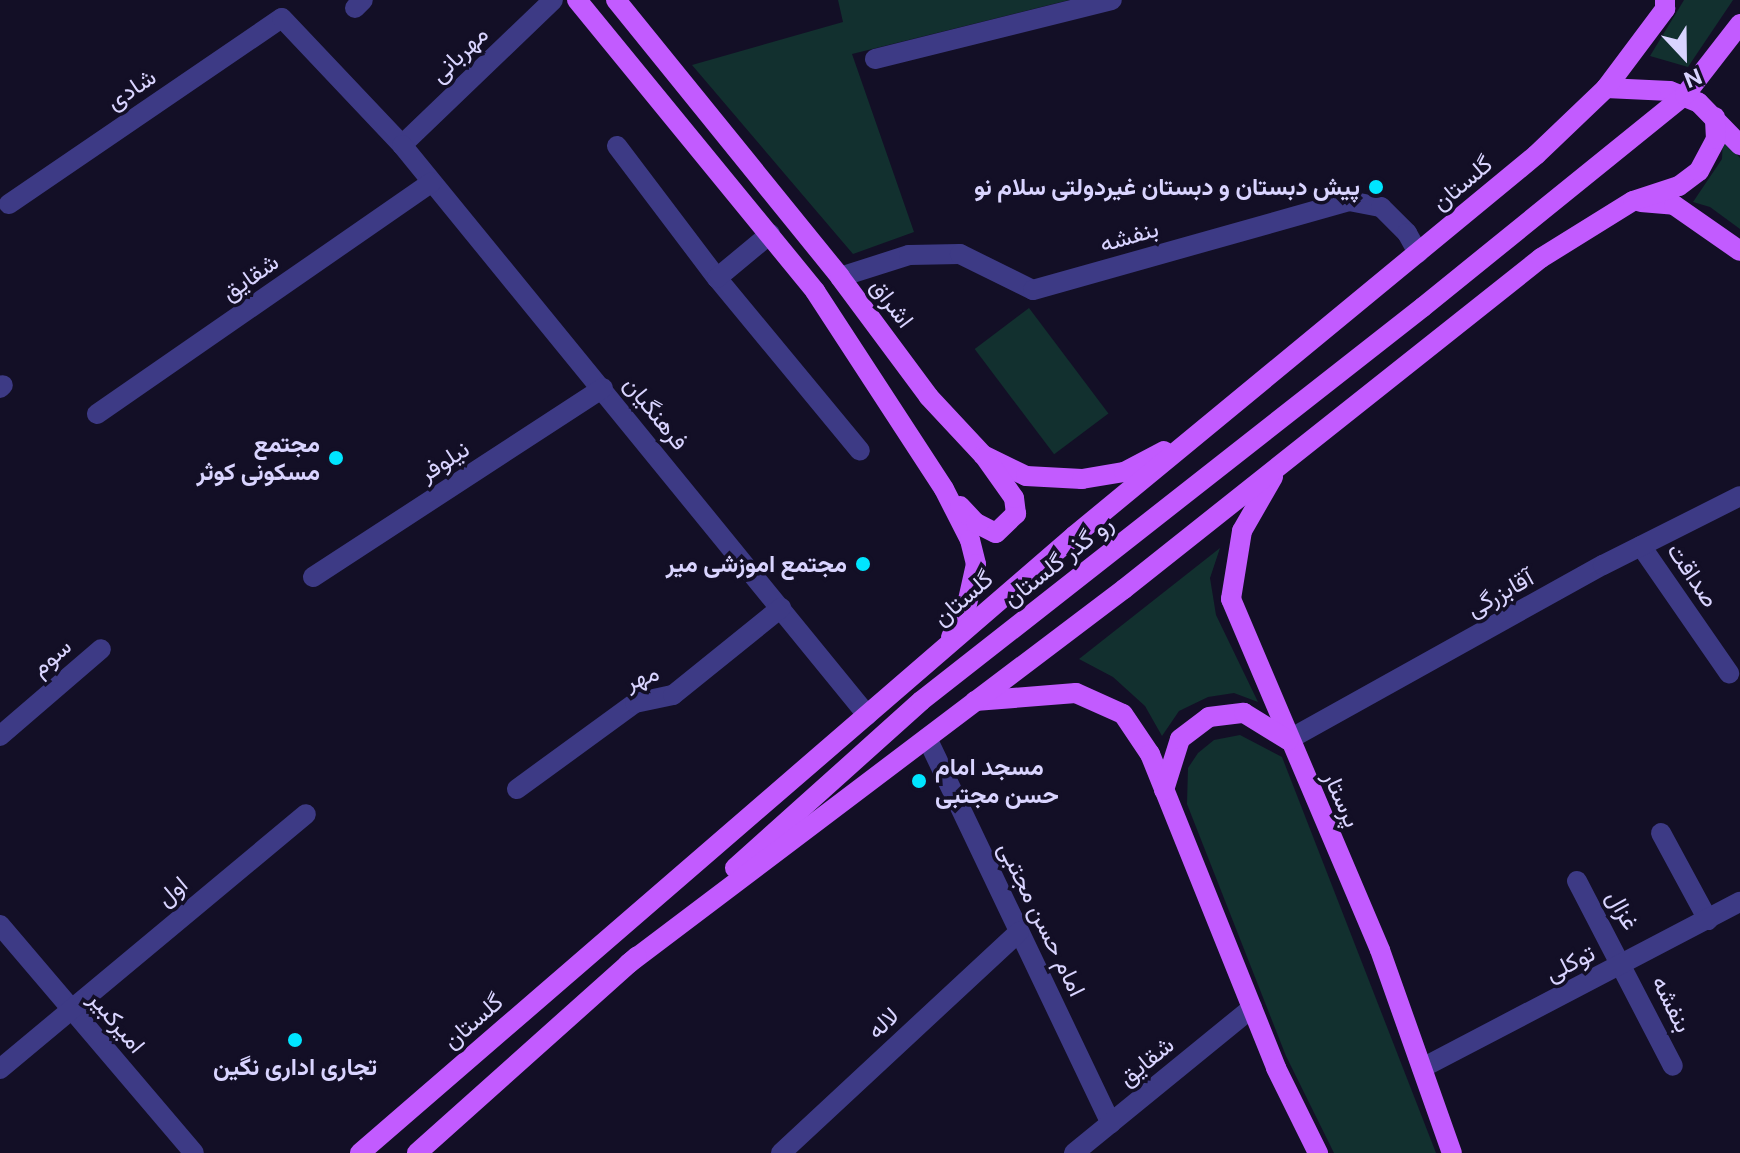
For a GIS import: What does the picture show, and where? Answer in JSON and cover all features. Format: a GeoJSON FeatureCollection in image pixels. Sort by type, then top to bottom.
{"type":"FeatureCollection","features":[{"type":"Feature","properties":{"kind":"main road"},"geometry":{"type":"LineString","coordinates":[[577,0],[824,304],[944,489],[970,540],[976,564],[966,609],[944,649]]}},
{"type":"Feature","properties":{"kind":"main road","name":"اشراق"},"geometry":{"type":"LineString","coordinates":[[616,0],[840,277],[929,397],[983,455],[1026,476],[1082,479],[1124,472],[1199,433]]}},
{"type":"Feature","properties":{"kind":"main road","name":"گلستان"},"geometry":{"type":"LineString","coordinates":[[360,1153],[944,649],[1199,433],[1536,155],[1606,88],[1665,9],[1665,0]]}},
{"type":"Feature","properties":{"kind":"main road","name":"رو گذر گلستان"},"geometry":{"type":"LineString","coordinates":[[628,964],[921,701],[1423,307],[1685,95],[1740,24]]}},
{"type":"Feature","properties":{"kind":"main road"},"geometry":{"type":"LineString","coordinates":[[1606,88],[1670,91],[1699,103],[1740,145]]}},
{"type":"Feature","properties":{"kind":"main road"},"geometry":{"type":"LineString","coordinates":[[417,1153],[628,964],[1278,469],[1541,258],[1633,201],[1679,186],[1699,171],[1716,139],[1715,117]]}},
{"type":"Feature","properties":{"kind":"main road"},"geometry":{"type":"LineString","coordinates":[[1633,201],[1674,205],[1740,251]]}},
{"type":"Feature","properties":{"kind":"main road"},"geometry":{"type":"LineString","coordinates":[[944,489],[976,523],[996,533],[1016,514],[1014,498],[983,455]]}},
{"type":"Feature","properties":{"kind":"main road","name":"پرستار"},"geometry":{"type":"LineString","coordinates":[[1278,469],[1242,531],[1231,599],[1288,740],[1380,950],[1452,1153]]}},
{"type":"Feature","properties":{"kind":"main road"},"geometry":{"type":"LineString","coordinates":[[975,701],[1076,693],[1123,714],[1150,754],[1252,1008],[1318,1153]]}},
{"type":"Feature","properties":{"kind":"main road"},"geometry":{"type":"LineString","coordinates":[[1164,790],[1180,739],[1209,717],[1244,713],[1288,740]]}},
{"type":"Feature","properties":{"kind":"street","name":"مهربانی"},"geometry":{"type":"LineString","coordinates":[[402,145],[553,0]]}},
{"type":"Feature","properties":{"kind":"street"},"geometry":{"type":"LineString","coordinates":[[875,59],[1112,0]]}},
{"type":"Feature","properties":{"kind":"street","name":"فرهنگیان"},"geometry":{"type":"LineString","coordinates":[[282,18],[402,145],[867,715]]}},
{"type":"Feature","properties":{"kind":"street","name":"شادی"},"geometry":{"type":"LineString","coordinates":[[9,204],[282,18]]}},
{"type":"Feature","properties":{"kind":"street"},"geometry":{"type":"LineString","coordinates":[[617,146],[717,278],[860,451]]}},
{"type":"Feature","properties":{"kind":"street","name":"شقایق"},"geometry":{"type":"LineString","coordinates":[[97,414],[432,182]]}},
{"type":"Feature","properties":{"kind":"street","name":"بنفشه"},"geometry":{"type":"LineString","coordinates":[[840,277],[909,255],[960,254],[1033,290],[1349,201],[1381,207],[1407,233],[1418,253]]}},
{"type":"Feature","properties":{"kind":"street"},"geometry":{"type":"LineString","coordinates":[[717,278],[770,234]]}},
{"type":"Feature","properties":{"kind":"street","name":"نیلوفر"},"geometry":{"type":"LineString","coordinates":[[313,577],[603,388]]}},
{"type":"Feature","properties":{"kind":"street","name":"آقابزرگی"},"geometry":{"type":"LineString","coordinates":[[1288,740],[1641,546],[1740,496]]}},
{"type":"Feature","properties":{"kind":"street","name":"صداقت"},"geometry":{"type":"LineString","coordinates":[[1641,546],[1729,673]]}},
{"type":"Feature","properties":{"kind":"street","name":"مهر"},"geometry":{"type":"LineString","coordinates":[[517,789],[635,703],[673,695],[781,608]]}},
{"type":"Feature","properties":{"kind":"street","name":"سوم"},"geometry":{"type":"LineString","coordinates":[[0,736],[101,649]]}},
{"type":"Feature","properties":{"kind":"street","name":"امام حسن مجتبی"},"geometry":{"type":"LineString","coordinates":[[927,738],[1111,1123]]}},
{"type":"Feature","properties":{"kind":"street","name":"اول"},"geometry":{"type":"LineString","coordinates":[[0,1069],[306,814]]}},
{"type":"Feature","properties":{"kind":"street"},"geometry":{"type":"LineString","coordinates":[[1661,833],[1708,920]]}},
{"type":"Feature","properties":{"kind":"street","name":"غزال"},"geometry":{"type":"LineString","coordinates":[[1577,881],[1624,964]]}},
{"type":"Feature","properties":{"kind":"street","name":"توکلی"},"geometry":{"type":"LineString","coordinates":[[1422,1068],[1740,902]]}},
{"type":"Feature","properties":{"kind":"street","name":"امیرکبیر"},"geometry":{"type":"LineString","coordinates":[[0,925],[194,1153]]}},
{"type":"Feature","properties":{"kind":"street","name":"لاله"},"geometry":{"type":"LineString","coordinates":[[781,1153],[1019,932]]}},
{"type":"Feature","properties":{"kind":"street","name":"بنفشه"},"geometry":{"type":"LineString","coordinates":[[1624,964],[1673,1066]]}},
{"type":"Feature","properties":{"kind":"street","name":"شقایق"},"geometry":{"type":"LineString","coordinates":[[1074,1153],[1252,1008]]}},
{"type":"Feature","properties":{"kind":"green space"},"geometry":{"type":"Polygon","coordinates":[[[838,0],[1069,0],[852,54],[914,232],[853,254],[692,65],[843,22],[838,0]]]}},
{"type":"Feature","properties":{"kind":"green space"},"geometry":{"type":"Polygon","coordinates":[[[1684,0],[1733,0],[1688,67],[1650,56],[1684,0]]]}},
{"type":"Feature","properties":{"kind":"green space"},"geometry":{"type":"Polygon","coordinates":[[[1723,137],[1740,158],[1740,229],[1710,207],[1693,202],[1722,159],[1723,137]]]}},
{"type":"Feature","properties":{"kind":"green space"},"geometry":{"type":"Polygon","coordinates":[[[1029,308],[1108,413],[1054,454],[975,349],[1029,308]]]}},
{"type":"Feature","properties":{"kind":"green space"},"geometry":{"type":"Polygon","coordinates":[[[1220,548],[1210,578],[1216,615],[1258,702],[1234,693],[1208,697],[1179,711],[1162,736],[1145,706],[1113,677],[1079,659],[1220,548]]]}},
{"type":"Feature","properties":{"kind":"green space"},"geometry":{"type":"Polygon","coordinates":[[[1240,735],[1282,757],[1436,1153],[1334,1153],[1286,1056],[1187,804],[1188,768],[1198,753],[1214,740],[1240,735]]]}},
{"type":"Feature","properties":{"kind":"place","name":"پیش دبستان و دبستان غیردولتی سلام نو"},"geometry":{"type":"Point","coordinates":[1376,187]}},
{"type":"Feature","properties":{"kind":"place","name":"مجتمع مسکونی کوثر"},"geometry":{"type":"Point","coordinates":[336,458]}},
{"type":"Feature","properties":{"kind":"place","name":"مجتمع اموزشی میر"},"geometry":{"type":"Point","coordinates":[863,564]}},
{"type":"Feature","properties":{"kind":"place","name":"مسجد امام حسن مجتبی"},"geometry":{"type":"Point","coordinates":[919,781]}},
{"type":"Feature","properties":{"kind":"place","name":"تجاری اداری نگین"},"geometry":{"type":"Point","coordinates":[295,1040]}}]}
